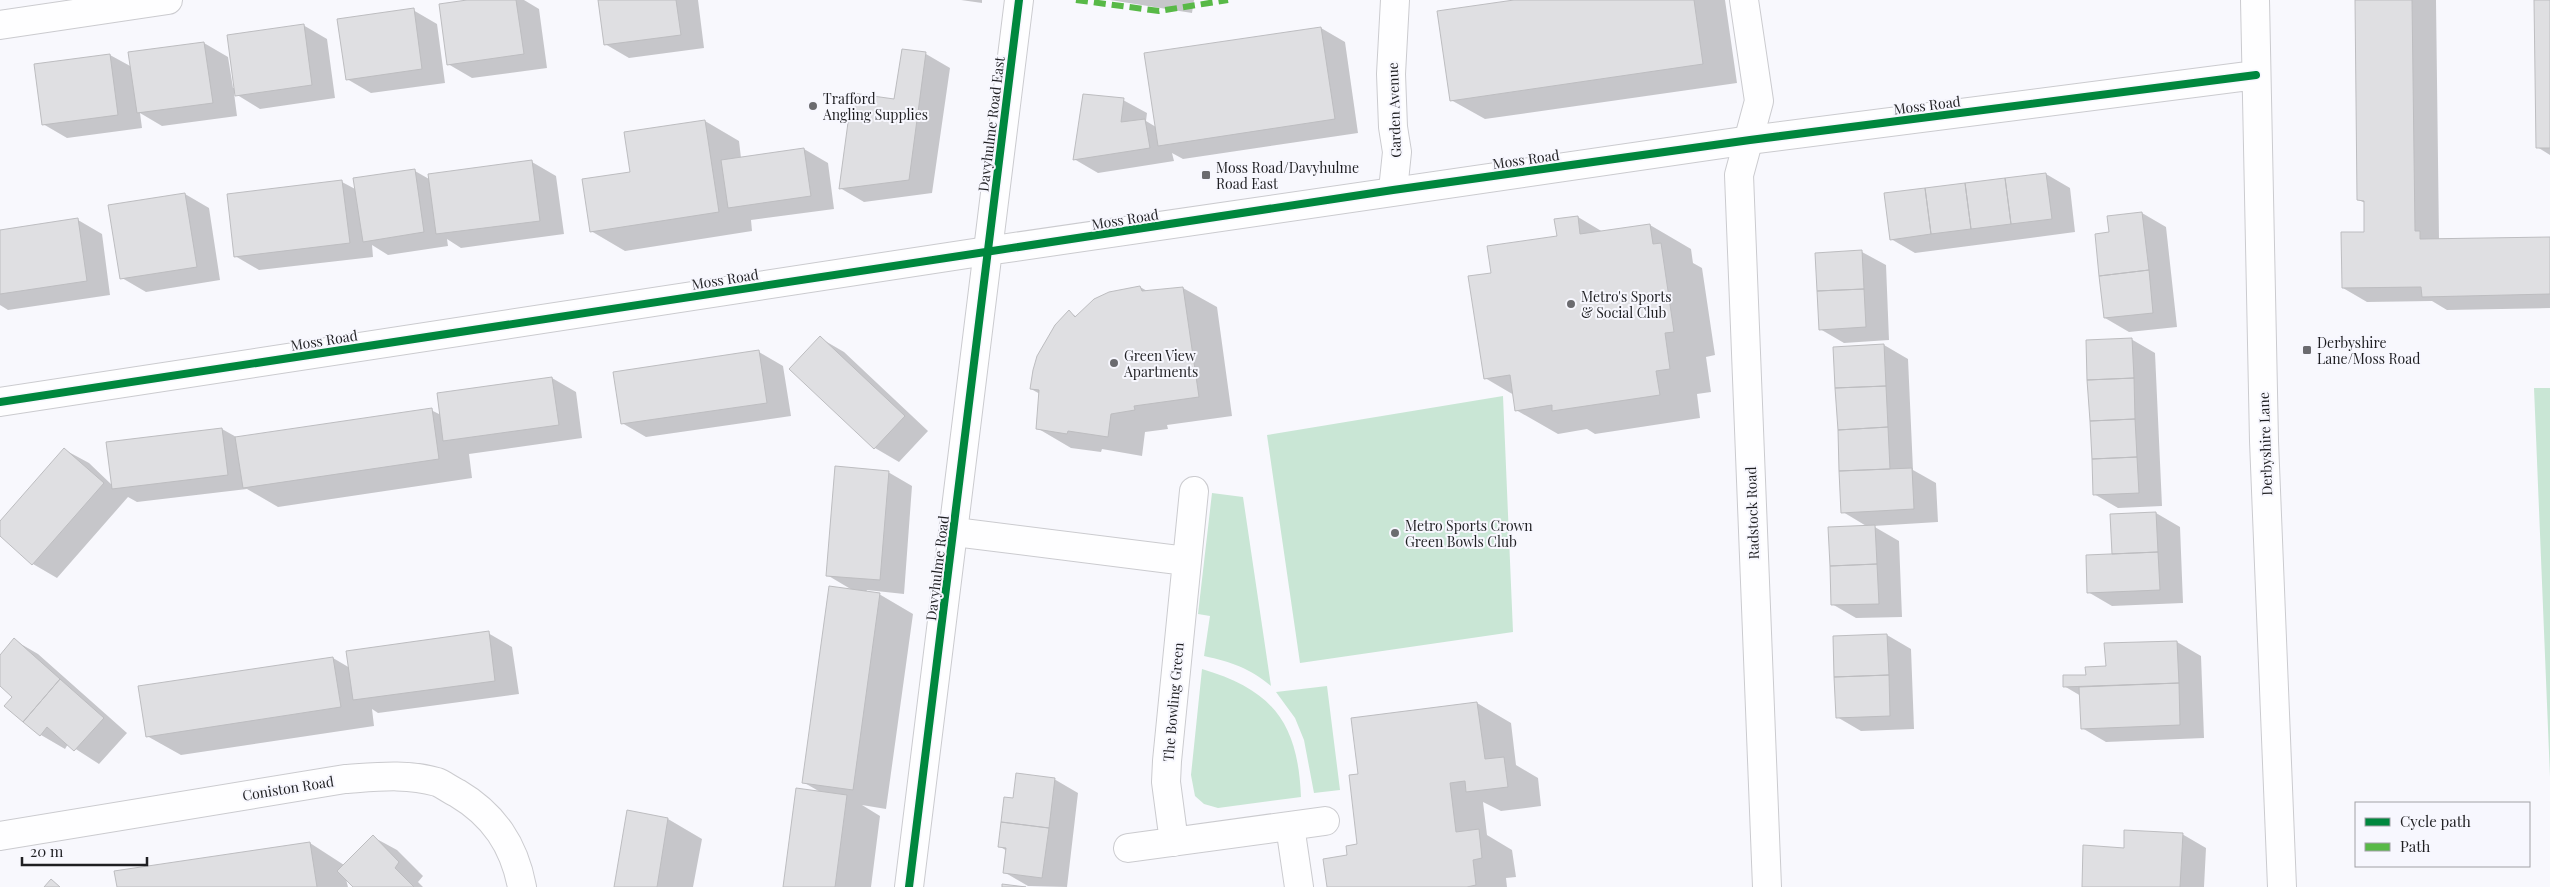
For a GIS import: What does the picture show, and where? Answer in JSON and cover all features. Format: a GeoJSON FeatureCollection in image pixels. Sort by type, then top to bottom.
{"type":"FeatureCollection","features":[{"type":"Feature","properties":{"kind":"street"},"geometry":{"type":"LineString","coordinates":[[0,25],[168,0]]}},
{"type":"Feature","properties":{"kind":"street","name":"Davyhulme Road East"},"geometry":{"type":"LineString","coordinates":[[987,251],[1019,0]]}},
{"type":"Feature","properties":{"kind":"street","name":"Garden Avenue"},"geometry":{"type":"LineString","coordinates":[[1393,190],[1397,152],[1393,127],[1391,74],[1395,0]]}},
{"type":"Feature","properties":{"kind":"street","name":"Radstock Road"},"geometry":{"type":"LineString","coordinates":[[1744,0],[1758,101],[1750,140],[1739,175],[1767,887]]}},
{"type":"Feature","properties":{"kind":"street","name":"Derbyshire Lane"},"geometry":{"type":"LineString","coordinates":[[2255,0],[2264,441],[2282,887]]}},
{"type":"Feature","properties":{"kind":"street","name":"Moss Road"},"geometry":{"type":"LineString","coordinates":[[0,402],[1393,190],[1750,140],[2256,75]]}},
{"type":"Feature","properties":{"kind":"street","name":"Davyhulme Road"},"geometry":{"type":"LineString","coordinates":[[909,887],[955,532],[987,251]]}},
{"type":"Feature","properties":{"kind":"street","name":"The Bowling Green"},"geometry":{"type":"LineString","coordinates":[[1174,842],[1166,782],[1167,761],[1194,491]]}},
{"type":"Feature","properties":{"kind":"street"},"geometry":{"type":"LineString","coordinates":[[955,532],[1186,561]]}},
{"type":"Feature","properties":{"kind":"street","name":"Coniston Road"},"geometry":{"type":"LineString","coordinates":[[0,836],[345,779],[397,776],[438,782],[472,802],[502,831],[519,870],[522,887]]}},
{"type":"Feature","properties":{"kind":"street"},"geometry":{"type":"LineString","coordinates":[[1128,848],[1325,821]]}},
{"type":"Feature","properties":{"kind":"street"},"geometry":{"type":"LineString","coordinates":[[1290,826],[1299,887]]}},
{"type":"Feature","properties":{"kind":"green space"},"geometry":{"type":"Polygon","coordinates":[[[2534,388],[2550,388],[2550,777],[2534,388]]]}},
{"type":"Feature","properties":{"kind":"green space","name":"Metro Sports Crown Green Bowls Club"},"geometry":{"type":"Polygon","coordinates":[[[1503,396],[1513,632],[1300,663],[1267,435],[1503,396]]]}},
{"type":"Feature","properties":{"kind":"green space"},"geometry":{"type":"Polygon","coordinates":[[[1212,493],[1243,497],[1271,686],[1240,666],[1204,656],[1210,616],[1198,614],[1212,493]]]}},
{"type":"Feature","properties":{"kind":"green space"},"geometry":{"type":"Polygon","coordinates":[[[1202,669],[1227,677],[1247,687],[1264,699],[1277,713],[1287,730],[1294,749],[1299,771],[1301,797],[1218,808],[1204,804],[1195,796],[1191,775],[1202,669]]]}},
{"type":"Feature","properties":{"kind":"green space"},"geometry":{"type":"Polygon","coordinates":[[[1327,686],[1340,790],[1314,793],[1304,740],[1295,718],[1276,692],[1327,686]]]}},
{"type":"Feature","properties":{"kind":"building"},"geometry":{"type":"Polygon","coordinates":[[[467,0],[516,0],[524,54],[447,65],[439,4],[467,0]]]}},
{"type":"Feature","properties":{"kind":"building"},"geometry":{"type":"Polygon","coordinates":[[[598,0],[676,0],[681,35],[604,45],[598,0]]]}},
{"type":"Feature","properties":{"kind":"building"},"geometry":{"type":"Polygon","coordinates":[[[1514,0],[1694,0],[1703,64],[1450,101],[1437,11],[1514,0]]]}},
{"type":"Feature","properties":{"kind":"building"},"geometry":{"type":"Polygon","coordinates":[[[2355,0],[2412,0],[2415,231],[2420,231],[2420,239],[2550,237],[2550,294],[2422,297],[2421,287],[2342,288],[2341,232],[2364,232],[2364,201],[2357,200],[2355,0]]]}},
{"type":"Feature","properties":{"kind":"building"},"geometry":{"type":"Polygon","coordinates":[[[2534,0],[2550,0],[2550,148],[2536,148],[2534,0]]]}},
{"type":"Feature","properties":{"kind":"building"},"geometry":{"type":"Polygon","coordinates":[[[414,8],[422,69],[346,80],[337,19],[414,8]]]}},
{"type":"Feature","properties":{"kind":"building"},"geometry":{"type":"Polygon","coordinates":[[[304,24],[312,85],[235,96],[227,35],[304,24]]]}},
{"type":"Feature","properties":{"kind":"building"},"geometry":{"type":"Polygon","coordinates":[[[1321,27],[1335,119],[1158,146],[1144,53],[1321,27]]]}},
{"type":"Feature","properties":{"kind":"building"},"geometry":{"type":"Polygon","coordinates":[[[204,42],[213,103],[137,113],[128,52],[204,42]]]}},
{"type":"Feature","properties":{"kind":"building"},"geometry":{"type":"Polygon","coordinates":[[[902,49],[926,52],[909,180],[839,189],[852,93],[894,99],[902,49]]]}},
{"type":"Feature","properties":{"kind":"building"},"geometry":{"type":"Polygon","coordinates":[[[110,54],[118,115],[42,125],[34,64],[110,54]]]}},
{"type":"Feature","properties":{"kind":"building"},"geometry":{"type":"Polygon","coordinates":[[[1083,94],[1124,98],[1121,122],[1145,119],[1150,148],[1073,160],[1083,94]]]}},
{"type":"Feature","properties":{"kind":"building"},"geometry":{"type":"Polygon","coordinates":[[[705,120],[719,212],[590,232],[582,179],[630,172],[624,132],[705,120]]]}},
{"type":"Feature","properties":{"kind":"building"},"geometry":{"type":"Polygon","coordinates":[[[804,148],[811,196],[728,208],[721,160],[804,148]]]}},
{"type":"Feature","properties":{"kind":"building"},"geometry":{"type":"Polygon","coordinates":[[[532,160],[540,221],[436,234],[428,174],[532,160]]]}},
{"type":"Feature","properties":{"kind":"building"},"geometry":{"type":"Polygon","coordinates":[[[415,169],[424,232],[363,242],[353,178],[415,169]]]}},
{"type":"Feature","properties":{"kind":"building"},"geometry":{"type":"Polygon","coordinates":[[[2046,173],[2052,219],[2011,224],[2005,178],[2046,173]]]}},
{"type":"Feature","properties":{"kind":"building"},"geometry":{"type":"Polygon","coordinates":[[[2005,178],[2011,224],[1971,229],[1965,183],[2005,178]]]}},
{"type":"Feature","properties":{"kind":"building"},"geometry":{"type":"Polygon","coordinates":[[[342,180],[350,243],[234,257],[227,194],[342,180]]]}},
{"type":"Feature","properties":{"kind":"building"},"geometry":{"type":"Polygon","coordinates":[[[1965,183],[1971,229],[1931,234],[1925,188],[1965,183]]]}},
{"type":"Feature","properties":{"kind":"building"},"geometry":{"type":"Polygon","coordinates":[[[1925,188],[1931,234],[1890,240],[1884,193],[1925,188]]]}},
{"type":"Feature","properties":{"kind":"building"},"geometry":{"type":"Polygon","coordinates":[[[185,193],[197,267],[120,279],[108,205],[185,193]]]}},
{"type":"Feature","properties":{"kind":"building"},"geometry":{"type":"Polygon","coordinates":[[[2142,212],[2149,270],[2099,276],[2095,234],[2109,232],[2107,216],[2142,212]]]}},
{"type":"Feature","properties":{"kind":"building","name":"Metro's Sports & Social Club"},"geometry":{"type":"Polygon","coordinates":[[[1578,216],[1580,234],[1650,224],[1653,244],[1661,243],[1674,332],[1665,333],[1670,369],[1656,371],[1660,395],[1552,411],[1552,405],[1515,411],[1510,375],[1484,379],[1468,276],[1491,273],[1487,246],[1557,236],[1554,219],[1578,216]]]}},
{"type":"Feature","properties":{"kind":"building"},"geometry":{"type":"Polygon","coordinates":[[[78,218],[87,281],[0,294],[0,230],[78,218]]]}},
{"type":"Feature","properties":{"kind":"building"},"geometry":{"type":"Polygon","coordinates":[[[1862,250],[1864,289],[1817,291],[1815,253],[1862,250]]]}},
{"type":"Feature","properties":{"kind":"building"},"geometry":{"type":"Polygon","coordinates":[[[2149,270],[2153,313],[2104,318],[2099,276],[2149,270]]]}},
{"type":"Feature","properties":{"kind":"building","name":"Green View Apartments"},"geometry":{"type":"Polygon","coordinates":[[[1140,286],[1142,291],[1183,287],[1199,397],[1134,406],[1135,410],[1111,414],[1108,437],[1068,431],[1067,434],[1036,429],[1039,390],[1030,389],[1033,370],[1037,356],[1055,325],[1069,310],[1075,317],[1094,299],[1109,292],[1140,286]]]}},
{"type":"Feature","properties":{"kind":"building"},"geometry":{"type":"Polygon","coordinates":[[[1864,289],[1866,327],[1819,330],[1817,291],[1864,289]]]}},
{"type":"Feature","properties":{"kind":"building"},"geometry":{"type":"Polygon","coordinates":[[[820,336],[905,416],[874,449],[789,369],[820,336]]]}},
{"type":"Feature","properties":{"kind":"building"},"geometry":{"type":"Polygon","coordinates":[[[2132,338],[2134,378],[2087,380],[2086,340],[2132,338]]]}},
{"type":"Feature","properties":{"kind":"building"},"geometry":{"type":"Polygon","coordinates":[[[1884,344],[1886,386],[1835,388],[1833,347],[1884,344]]]}},
{"type":"Feature","properties":{"kind":"building"},"geometry":{"type":"Polygon","coordinates":[[[759,350],[767,403],[621,424],[613,372],[759,350]]]}},
{"type":"Feature","properties":{"kind":"building"},"geometry":{"type":"Polygon","coordinates":[[[552,377],[559,425],[443,441],[437,393],[552,377]]]}},
{"type":"Feature","properties":{"kind":"building"},"geometry":{"type":"Polygon","coordinates":[[[2134,378],[2135,419],[2090,421],[2087,380],[2134,378]]]}},
{"type":"Feature","properties":{"kind":"building"},"geometry":{"type":"Polygon","coordinates":[[[1886,386],[1888,427],[1838,430],[1835,388],[1886,386]]]}},
{"type":"Feature","properties":{"kind":"building"},"geometry":{"type":"Polygon","coordinates":[[[432,408],[439,459],[243,488],[235,437],[432,408]]]}},
{"type":"Feature","properties":{"kind":"building"},"geometry":{"type":"Polygon","coordinates":[[[2135,419],[2137,457],[2092,459],[2090,421],[2135,419]]]}},
{"type":"Feature","properties":{"kind":"building"},"geometry":{"type":"Polygon","coordinates":[[[1888,427],[1890,469],[1839,471],[1838,430],[1888,427]]]}},
{"type":"Feature","properties":{"kind":"building"},"geometry":{"type":"Polygon","coordinates":[[[222,428],[228,475],[112,489],[106,442],[222,428]]]}},
{"type":"Feature","properties":{"kind":"building"},"geometry":{"type":"Polygon","coordinates":[[[64,448],[104,483],[32,565],[0,536],[0,521],[64,448]]]}},
{"type":"Feature","properties":{"kind":"building"},"geometry":{"type":"Polygon","coordinates":[[[2137,457],[2139,493],[2093,495],[2092,459],[2137,457]]]}},
{"type":"Feature","properties":{"kind":"building"},"geometry":{"type":"Polygon","coordinates":[[[835,466],[889,471],[880,580],[826,576],[835,466]]]}},
{"type":"Feature","properties":{"kind":"building"},"geometry":{"type":"Polygon","coordinates":[[[1912,468],[1914,509],[1841,513],[1839,471],[1912,468]]]}},
{"type":"Feature","properties":{"kind":"building"},"geometry":{"type":"Polygon","coordinates":[[[2156,512],[2158,552],[2112,554],[2110,514],[2156,512]]]}},
{"type":"Feature","properties":{"kind":"building"},"geometry":{"type":"Polygon","coordinates":[[[1875,525],[1877,564],[1830,566],[1828,527],[1875,525]]]}},
{"type":"Feature","properties":{"kind":"building"},"geometry":{"type":"Polygon","coordinates":[[[2158,552],[2160,590],[2087,593],[2086,555],[2158,552]]]}},
{"type":"Feature","properties":{"kind":"building"},"geometry":{"type":"Polygon","coordinates":[[[1877,564],[1879,604],[1831,605],[1830,566],[1877,564]]]}},
{"type":"Feature","properties":{"kind":"building"},"geometry":{"type":"Polygon","coordinates":[[[829,586],[880,593],[853,790],[802,783],[829,586]]]}},
{"type":"Feature","properties":{"kind":"building"},"geometry":{"type":"Polygon","coordinates":[[[489,631],[495,681],[353,700],[346,651],[489,631]]]}},
{"type":"Feature","properties":{"kind":"building"},"geometry":{"type":"Polygon","coordinates":[[[1887,634],[1889,675],[1834,677],[1833,636],[1887,634]]]}},
{"type":"Feature","properties":{"kind":"building"},"geometry":{"type":"Polygon","coordinates":[[[14,638],[60,679],[23,722],[4,706],[12,697],[0,686],[0,655],[14,638]]]}},
{"type":"Feature","properties":{"kind":"building"},"geometry":{"type":"Polygon","coordinates":[[[2177,641],[2179,683],[2063,687],[2063,675],[2086,675],[2085,667],[2106,666],[2104,643],[2177,641]]]}},
{"type":"Feature","properties":{"kind":"building"},"geometry":{"type":"Polygon","coordinates":[[[333,657],[341,707],[146,737],[138,686],[333,657]]]}},
{"type":"Feature","properties":{"kind":"building"},"geometry":{"type":"Polygon","coordinates":[[[1889,675],[1890,716],[1836,718],[1834,677],[1889,675]]]}},
{"type":"Feature","properties":{"kind":"building"},"geometry":{"type":"Polygon","coordinates":[[[60,679],[104,718],[74,751],[47,727],[40,736],[23,722],[60,679]]]}},
{"type":"Feature","properties":{"kind":"building"},"geometry":{"type":"Polygon","coordinates":[[[2179,683],[2180,725],[2081,729],[2079,687],[2179,683]]]}},
{"type":"Feature","properties":{"kind":"building"},"geometry":{"type":"Polygon","coordinates":[[[1477,702],[1485,759],[1504,757],[1508,787],[1466,792],[1465,781],[1450,783],[1456,832],[1479,829],[1482,858],[1473,860],[1476,885],[1467,887],[1327,887],[1323,859],[1347,855],[1346,846],[1357,844],[1349,775],[1358,774],[1351,718],[1477,702]]]}},
{"type":"Feature","properties":{"kind":"building"},"geometry":{"type":"Polygon","coordinates":[[[1016,773],[1055,778],[1049,828],[1001,822],[1004,797],[1013,798],[1016,773]]]}},
{"type":"Feature","properties":{"kind":"building"},"geometry":{"type":"Polygon","coordinates":[[[796,788],[847,795],[835,887],[783,887],[796,788]]]}},
{"type":"Feature","properties":{"kind":"building"},"geometry":{"type":"Polygon","coordinates":[[[627,810],[668,818],[657,887],[614,887],[627,810]]]}},
{"type":"Feature","properties":{"kind":"building"},"geometry":{"type":"Polygon","coordinates":[[[1001,822],[1049,828],[1042,878],[1003,873],[1006,848],[998,847],[1001,822]]]}},
{"type":"Feature","properties":{"kind":"building"},"geometry":{"type":"Polygon","coordinates":[[[2124,830],[2183,833],[2180,887],[2082,887],[2083,845],[2124,848],[2124,830]]]}},
{"type":"Feature","properties":{"kind":"building"},"geometry":{"type":"Polygon","coordinates":[[[373,835],[399,862],[395,868],[414,887],[353,887],[337,871],[373,835]]]}},
{"type":"Feature","properties":{"kind":"building"},"geometry":{"type":"Polygon","coordinates":[[[310,842],[317,887],[117,887],[114,871],[310,842]]]}},
{"type":"Feature","properties":{"kind":"building"},"geometry":{"type":"Polygon","coordinates":[[[51,879],[60,887],[44,887],[51,879]]]}},
{"type":"Feature","properties":{"kind":"building"},"geometry":{"type":"Polygon","coordinates":[[[1002,884],[1026,887],[1002,887],[1002,884]]]}},
{"type":"Feature","properties":{"kind":"marked path"},"geometry":{"type":"LineString","coordinates":[[1076,0],[1159,11],[1228,0]]}},
{"type":"Feature","properties":{"kind":"cycle path"},"geometry":{"type":"LineString","coordinates":[[909,887],[1019,0]]}},
{"type":"Feature","properties":{"kind":"cycle path"},"geometry":{"type":"LineString","coordinates":[[0,402],[1393,190],[1750,140],[2256,75]]}},
{"type":"Feature","properties":{"kind":"place","name":"Trafford Angling Supplies"},"geometry":{"type":"Point","coordinates":[813,106]}},
{"type":"Feature","properties":{"kind":"place","name":"Moss Road/Davyhulme Road East"},"geometry":{"type":"Point","coordinates":[1206,175]}},
{"type":"Feature","properties":{"kind":"place","name":"Metro's Sports & Social Club"},"geometry":{"type":"Point","coordinates":[1571,304]}},
{"type":"Feature","properties":{"kind":"place","name":"Derbyshire Lane/Moss Road"},"geometry":{"type":"Point","coordinates":[2307,350]}},
{"type":"Feature","properties":{"kind":"place","name":"Green View Apartments"},"geometry":{"type":"Point","coordinates":[1114,363]}},
{"type":"Feature","properties":{"kind":"place","name":"Metro Sports Crown Green Bowls Club"},"geometry":{"type":"Point","coordinates":[1395,533]}}]}
